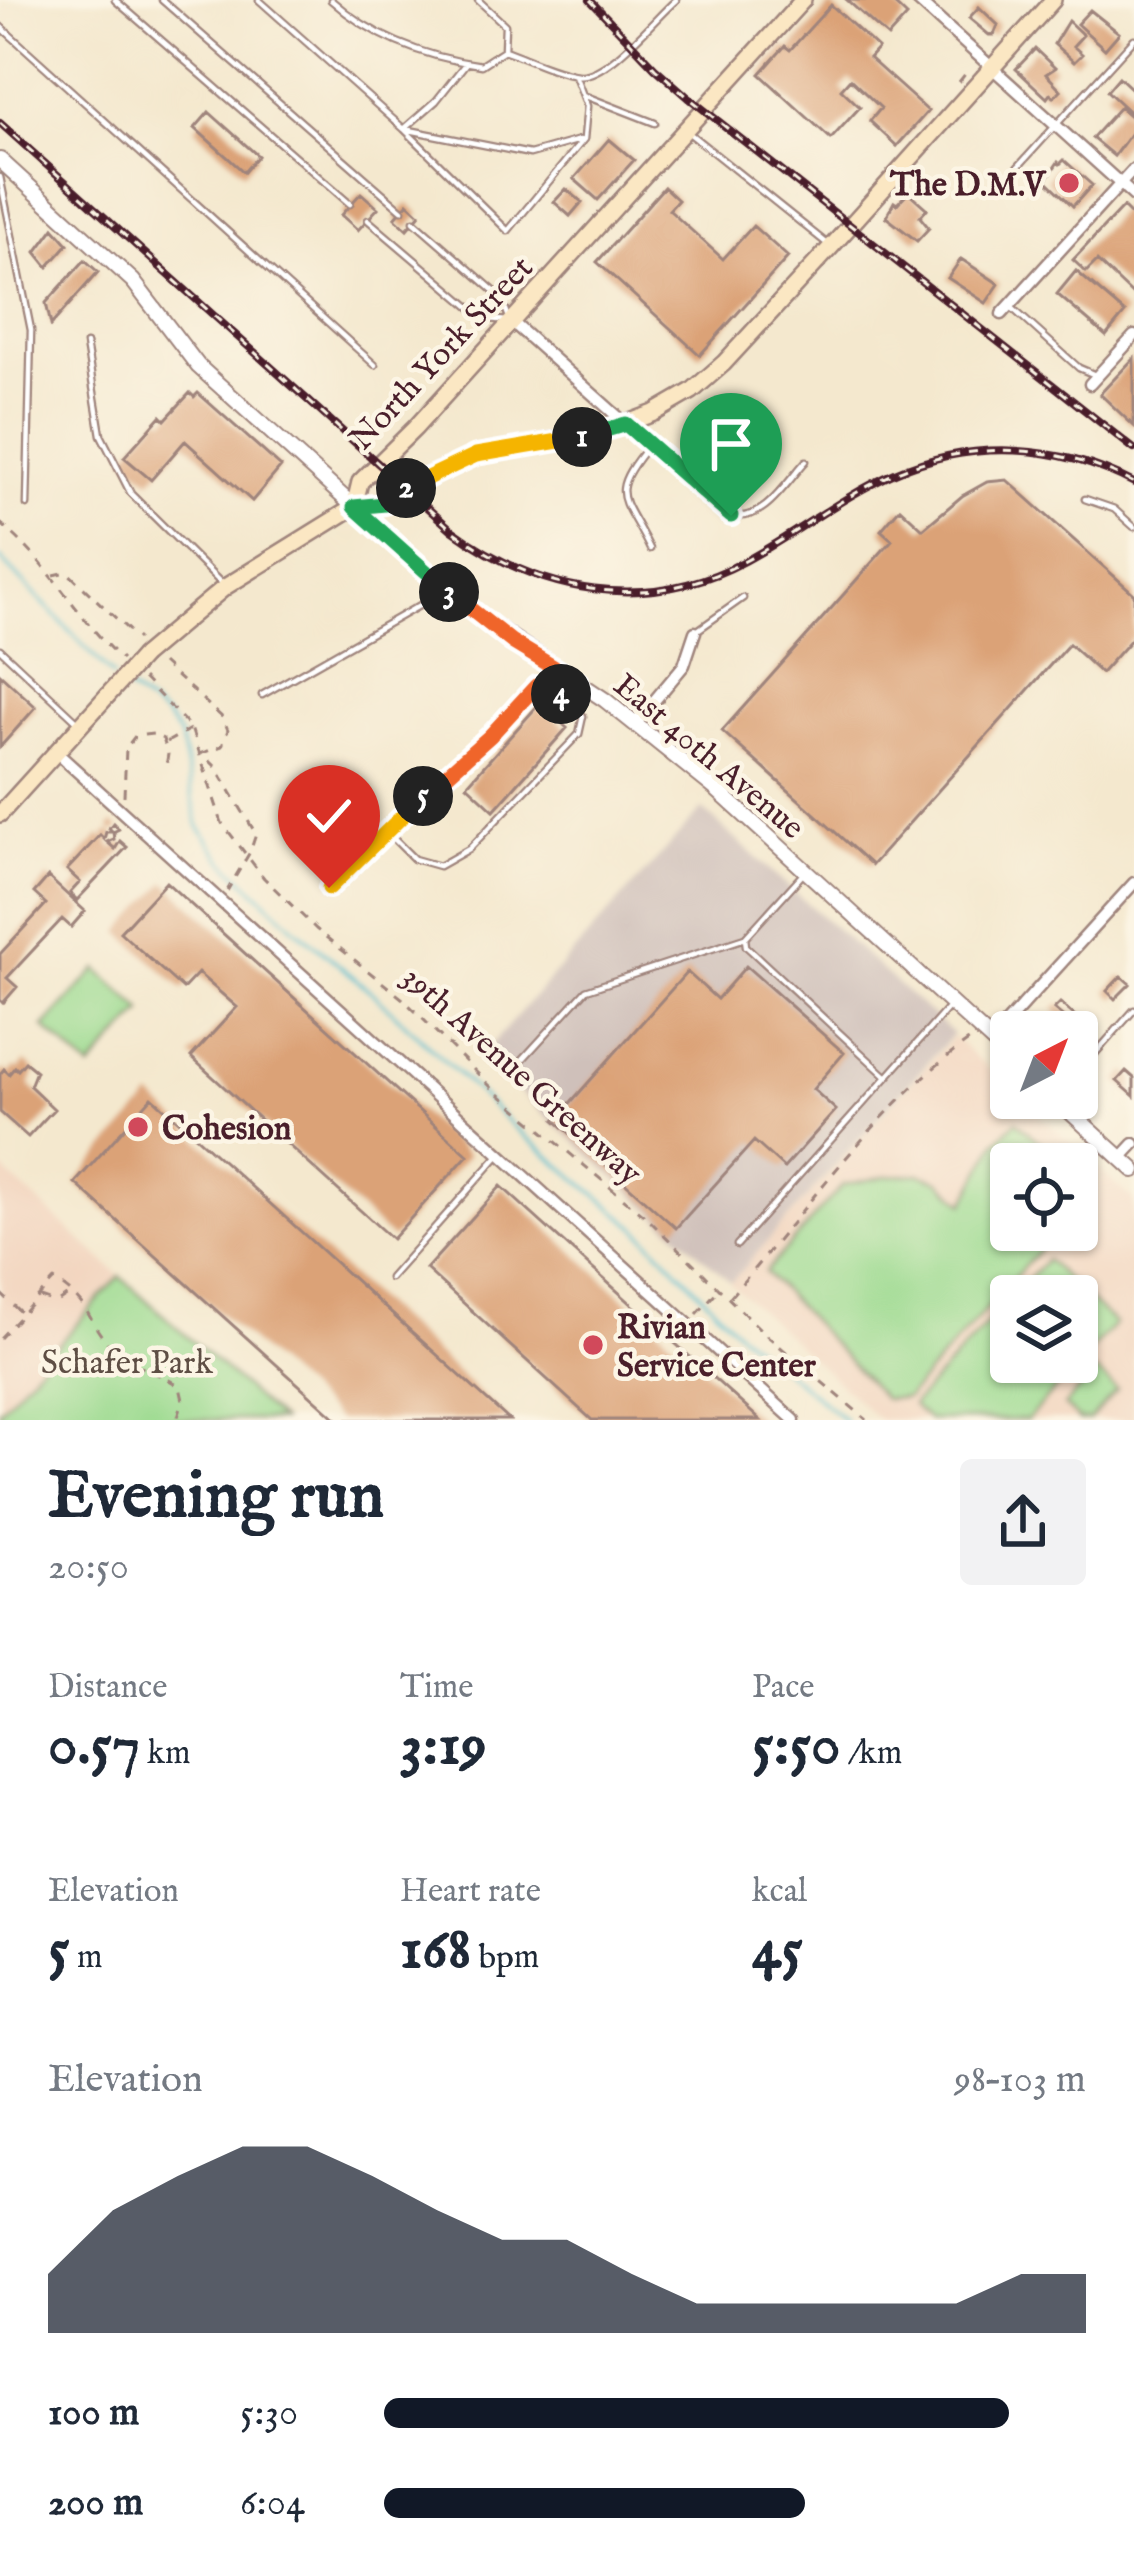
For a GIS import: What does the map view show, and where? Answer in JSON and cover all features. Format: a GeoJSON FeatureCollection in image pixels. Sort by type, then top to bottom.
{"type":"FeatureCollection","features":[{"type":"Feature","properties":{"kind":"main road","name":"North York Street"},"geometry":{"type":"LineString","coordinates":[[0,814],[143,656],[225,587],[354,507],[360,482],[415,428],[802,0]]}},
{"type":"Feature","properties":{"kind":"main road"},"geometry":{"type":"LineString","coordinates":[[354,507],[385,504],[412,484],[476,455],[592,435],[675,402],[709,377],[831,248],[1053,0]]}},
{"type":"Feature","properties":{"kind":"street"},"geometry":{"type":"LineString","coordinates":[[923,2],[1134,196]]}},
{"type":"Feature","properties":{"kind":"street","name":"East 40th Avenue"},"geometry":{"type":"LineString","coordinates":[[0,160],[133,281],[198,365],[446,590],[493,628],[635,724],[716,790],[990,1039]]}},
{"type":"Feature","properties":{"kind":"street"},"geometry":{"type":"LineString","coordinates":[[1006,310],[1134,169]]}},
{"type":"Feature","properties":{"kind":"street"},"geometry":{"type":"LineString","coordinates":[[511,321],[626,424]]}},
{"type":"Feature","properties":{"kind":"street"},"geometry":{"type":"LineString","coordinates":[[1094,380],[1134,336]]}},
{"type":"Feature","properties":{"kind":"street"},"geometry":{"type":"LineString","coordinates":[[635,724],[684,665],[695,632]]}},
{"type":"Feature","properties":{"kind":"street"},"geometry":{"type":"LineString","coordinates":[[56,752],[794,1420]]}},
{"type":"Feature","properties":{"kind":"street"},"geometry":{"type":"LineString","coordinates":[[1018,1011],[1131,891]]}},
{"type":"Feature","properties":{"kind":"street"},"geometry":{"type":"LineString","coordinates":[[1078,1119],[1134,1170]]}},
{"type":"Feature","properties":{"kind":"street"},"geometry":{"type":"LineString","coordinates":[[1121,1158],[1134,1144]]}},
{"type":"Feature","properties":{"kind":"lane"},"geometry":{"type":"LineString","coordinates":[[115,0],[350,204]]}},
{"type":"Feature","properties":{"kind":"lane"},"geometry":{"type":"LineString","coordinates":[[162,0],[402,210]]}},
{"type":"Feature","properties":{"kind":"lane"},"geometry":{"type":"LineString","coordinates":[[259,0],[404,128],[508,231],[584,139],[587,106],[575,75]]}},
{"type":"Feature","properties":{"kind":"lane"},"geometry":{"type":"LineString","coordinates":[[331,0],[356,22],[431,58],[481,65],[503,50]]}},
{"type":"Feature","properties":{"kind":"lane"},"geometry":{"type":"LineString","coordinates":[[478,0],[505,25],[503,50]]}},
{"type":"Feature","properties":{"kind":"lane"},"geometry":{"type":"LineString","coordinates":[[503,50],[575,75],[590,75],[607,66],[676,0]]}},
{"type":"Feature","properties":{"kind":"lane"},"geometry":{"type":"LineString","coordinates":[[0,26],[375,365]]}},
{"type":"Feature","properties":{"kind":"lane"},"geometry":{"type":"LineString","coordinates":[[1017,168],[1134,39]]}},
{"type":"Feature","properties":{"kind":"lane"},"geometry":{"type":"LineString","coordinates":[[404,128],[436,101],[466,63]]}},
{"type":"Feature","properties":{"kind":"lane"},"geometry":{"type":"LineString","coordinates":[[583,95],[655,123]]}},
{"type":"Feature","properties":{"kind":"lane"},"geometry":{"type":"LineString","coordinates":[[404,128],[530,154],[584,139]]}},
{"type":"Feature","properties":{"kind":"lane"},"geometry":{"type":"LineString","coordinates":[[685,129],[831,248]]}},
{"type":"Feature","properties":{"kind":"lane"},"geometry":{"type":"LineString","coordinates":[[0,177],[31,330],[27,505]]}},
{"type":"Feature","properties":{"kind":"lane"},"geometry":{"type":"LineString","coordinates":[[368,220],[483,318],[511,321],[501,297],[414,221]]}},
{"type":"Feature","properties":{"kind":"lane"},"geometry":{"type":"LineString","coordinates":[[1006,310],[1094,380]]}},
{"type":"Feature","properties":{"kind":"lane"},"geometry":{"type":"LineString","coordinates":[[86,344],[100,436],[131,494],[225,587]]}},
{"type":"Feature","properties":{"kind":"lane"},"geometry":{"type":"LineString","coordinates":[[688,479],[742,417]]}},
{"type":"Feature","properties":{"kind":"lane"},"geometry":{"type":"LineString","coordinates":[[626,424],[731,516],[746,519],[759,512],[806,461]]}},
{"type":"Feature","properties":{"kind":"lane"},"geometry":{"type":"LineString","coordinates":[[650,445],[626,473],[622,485],[622,496],[650,549]]}},
{"type":"Feature","properties":{"kind":"lane"},"geometry":{"type":"LineString","coordinates":[[1085,499],[1114,509],[1134,526]]}},
{"type":"Feature","properties":{"kind":"lane"},"geometry":{"type":"LineString","coordinates":[[262,694],[446,590]]}},
{"type":"Feature","properties":{"kind":"lane"},"geometry":{"type":"LineString","coordinates":[[695,632],[743,598]]}},
{"type":"Feature","properties":{"kind":"lane"},"geometry":{"type":"LineString","coordinates":[[0,649],[81,724]]}},
{"type":"Feature","properties":{"kind":"lane"},"geometry":{"type":"LineString","coordinates":[[571,698],[578,682]]}},
{"type":"Feature","properties":{"kind":"lane"},"geometry":{"type":"LineString","coordinates":[[329,888],[442,776],[490,736],[536,686],[571,698],[583,716],[580,734],[469,849],[439,866],[414,859],[388,833]]}},
{"type":"Feature","properties":{"kind":"lane"},"geometry":{"type":"LineString","coordinates":[[523,1059],[586,990],[745,938],[806,871]]}},
{"type":"Feature","properties":{"kind":"lane"},"geometry":{"type":"LineString","coordinates":[[745,938],[746,946],[887,1076]]}},
{"type":"Feature","properties":{"kind":"lane"},"geometry":{"type":"LineString","coordinates":[[737,1245],[952,1004]]}},
{"type":"Feature","properties":{"kind":"lane"},"geometry":{"type":"LineString","coordinates":[[1098,1050],[1134,1010]]}},
{"type":"Feature","properties":{"kind":"lane"},"geometry":{"type":"LineString","coordinates":[[390,1277],[500,1154]]}},
{"type":"Feature","properties":{"kind":"path","name":"39th Avenue Greenway"},"geometry":{"type":"LineString","coordinates":[[0,523],[53,576],[109,648],[190,729],[202,753],[219,814],[247,857],[316,928],[392,989],[494,1090],[633,1205],[728,1298],[867,1420]]}},
{"type":"Feature","properties":{"kind":"path"},"geometry":{"type":"LineString","coordinates":[[53,576],[67,572],[138,639]]}},
{"type":"Feature","properties":{"kind":"path"},"geometry":{"type":"LineString","coordinates":[[161,663],[226,723],[225,742],[202,753],[255,829],[247,857],[227,891]]}},
{"type":"Feature","properties":{"kind":"path"},"geometry":{"type":"LineString","coordinates":[[167,742],[190,729]]}},
{"type":"Feature","properties":{"kind":"path"},"geometry":{"type":"LineString","coordinates":[[125,798],[121,793],[128,742],[145,734],[167,742]]}},
{"type":"Feature","properties":{"kind":"path"},"geometry":{"type":"LineString","coordinates":[[166,767],[167,742]]}},
{"type":"Feature","properties":{"kind":"path"},"geometry":{"type":"LineString","coordinates":[[728,1298],[772,1242],[923,1076],[972,1038]]}},
{"type":"Feature","properties":{"kind":"path"},"geometry":{"type":"LineString","coordinates":[[0,1338],[54,1280],[87,1306],[115,1350],[140,1369],[180,1387],[183,1400],[177,1420]]}},
{"type":"Feature","properties":{"kind":"path"},"geometry":{"type":"LineString","coordinates":[[695,1315],[719,1289]]}},
{"type":"Feature","properties":{"kind":"path"},"geometry":{"type":"LineString","coordinates":[[38,1297],[57,1302],[72,1292]]}},
{"type":"Feature","properties":{"kind":"path"},"geometry":{"type":"LineString","coordinates":[[0,1294],[22,1314]]}},
{"type":"Feature","properties":{"kind":"shaded area"},"geometry":{"type":"Polygon","coordinates":[[[702,809],[953,1034],[731,1282],[480,1057],[702,809]]]}},
{"type":"Feature","properties":{"kind":"shaded area"},"geometry":{"type":"Polygon","coordinates":[[[953,1037],[990,1070],[990,1119],[1044,1119],[1070,1143],[990,1143],[990,1251],[1098,1251],[1098,1168],[1134,1201],[1134,1420],[879,1420],[730,1283],[953,1037]]]}},
{"type":"Feature","properties":{"kind":"shaded area"},"geometry":{"type":"Polygon","coordinates":[[[0,1167],[120,1276],[0,1409],[0,1167]]]}},
{"type":"Feature","properties":{"kind":"green space"},"geometry":{"type":"Polygon","coordinates":[[[97,969],[143,1011],[90,1069],[44,1027],[97,969]]]}},
{"type":"Feature","properties":{"kind":"green space"},"geometry":{"type":"Polygon","coordinates":[[[1016,1121],[1041,1143],[995,1143],[1016,1121]]]}},
{"type":"Feature","properties":{"kind":"green space"},"geometry":{"type":"Polygon","coordinates":[[[990,1154],[990,1251],[1038,1251],[1017,1275],[990,1275],[990,1305],[906,1398],[884,1399],[765,1272],[843,1185],[921,1174],[940,1181],[965,1203],[990,1154]]]}},
{"type":"Feature","properties":{"kind":"green space"},"geometry":{"type":"Polygon","coordinates":[[[1046,1260],[1062,1275],[1032,1275],[1046,1260]]]}},
{"type":"Feature","properties":{"kind":"green space","name":"Schafer Park"},"geometry":{"type":"Polygon","coordinates":[[[120,1276],[280,1420],[0,1420],[0,1409],[120,1276]]]}},
{"type":"Feature","properties":{"kind":"green space"},"geometry":{"type":"Polygon","coordinates":[[[1098,1308],[1115,1324],[1098,1343],[1098,1308]]]}},
{"type":"Feature","properties":{"kind":"green space"},"geometry":{"type":"Polygon","coordinates":[[[990,1321],[990,1383],[1061,1383],[1027,1420],[928,1420],[912,1405],[990,1321]]]}},
{"type":"Feature","properties":{"kind":"green space"},"geometry":{"type":"Polygon","coordinates":[[[1098,1373],[1117,1390],[1089,1420],[1079,1420],[1064,1406],[1085,1383],[1098,1383],[1098,1373]]]}},
{"type":"Feature","properties":{"kind":"building"},"geometry":{"type":"Polygon","coordinates":[[[847,0],[890,0],[907,16],[888,37],[847,0]]]}},
{"type":"Feature","properties":{"kind":"building"},"geometry":{"type":"Polygon","coordinates":[[[831,5],[878,48],[869,58],[928,111],[897,146],[870,121],[881,108],[850,79],[841,89],[860,107],[831,139],[760,74],[785,46],[790,50],[831,5]]]}},
{"type":"Feature","properties":{"kind":"building"},"geometry":{"type":"Polygon","coordinates":[[[979,7],[998,25],[994,35],[969,18],[979,7]]]}},
{"type":"Feature","properties":{"kind":"building"},"geometry":{"type":"Polygon","coordinates":[[[1090,10],[1119,33],[1105,49],[1077,24],[1090,10]]]}},
{"type":"Feature","properties":{"kind":"building"},"geometry":{"type":"Polygon","coordinates":[[[1068,21],[1083,35],[1073,46],[1082,54],[1074,62],[1054,44],[1068,21]]]}},
{"type":"Feature","properties":{"kind":"building"},"geometry":{"type":"Polygon","coordinates":[[[1035,49],[1055,68],[1046,74],[1061,90],[1054,97],[1047,98],[1016,69],[1035,49]]]}},
{"type":"Feature","properties":{"kind":"building"},"geometry":{"type":"Polygon","coordinates":[[[1119,77],[1134,91],[1134,116],[1107,91],[1119,77]]]}},
{"type":"Feature","properties":{"kind":"building"},"geometry":{"type":"Polygon","coordinates":[[[1120,107],[1134,119],[1134,129],[1114,156],[1092,138],[1120,107]]]}},
{"type":"Feature","properties":{"kind":"building"},"geometry":{"type":"Polygon","coordinates":[[[209,112],[258,156],[244,172],[195,128],[209,112]]]}},
{"type":"Feature","properties":{"kind":"building"},"geometry":{"type":"Polygon","coordinates":[[[609,139],[634,160],[598,200],[574,179],[609,139]]]}},
{"type":"Feature","properties":{"kind":"building","name":"The D.M.V"},"geometry":{"type":"Polygon","coordinates":[[[1064,160],[1092,185],[1073,206],[1046,180],[1064,160]]]}},
{"type":"Feature","properties":{"kind":"building"},"geometry":{"type":"Polygon","coordinates":[[[664,187],[678,200],[669,210],[723,259],[753,226],[788,257],[700,355],[597,262],[664,187]]]}},
{"type":"Feature","properties":{"kind":"building"},"geometry":{"type":"Polygon","coordinates":[[[566,189],[582,202],[570,216],[554,202],[566,189]]]}},
{"type":"Feature","properties":{"kind":"building"},"geometry":{"type":"Polygon","coordinates":[[[908,192],[927,209],[920,217],[929,228],[917,241],[886,217],[894,202],[908,192]]]}},
{"type":"Feature","properties":{"kind":"building"},"geometry":{"type":"Polygon","coordinates":[[[361,193],[378,208],[358,230],[341,215],[361,193]]]}},
{"type":"Feature","properties":{"kind":"building"},"geometry":{"type":"Polygon","coordinates":[[[408,203],[420,214],[407,229],[395,218],[408,203]]]}},
{"type":"Feature","properties":{"kind":"building"},"geometry":{"type":"Polygon","coordinates":[[[1123,207],[1134,218],[1134,296],[1097,261],[1086,272],[1073,260],[1123,207]]]}},
{"type":"Feature","properties":{"kind":"building"},"geometry":{"type":"Polygon","coordinates":[[[54,228],[68,244],[48,267],[36,252],[54,228]]]}},
{"type":"Feature","properties":{"kind":"building"},"geometry":{"type":"Polygon","coordinates":[[[961,259],[999,284],[986,303],[948,278],[961,259]]]}},
{"type":"Feature","properties":{"kind":"building"},"geometry":{"type":"Polygon","coordinates":[[[85,260],[98,272],[51,325],[46,303],[85,260]]]}},
{"type":"Feature","properties":{"kind":"building"},"geometry":{"type":"Polygon","coordinates":[[[1076,271],[1125,313],[1106,336],[1057,294],[1076,271]]]}},
{"type":"Feature","properties":{"kind":"building"},"geometry":{"type":"Polygon","coordinates":[[[1134,358],[1134,426],[1100,394],[1134,358]]]}},
{"type":"Feature","properties":{"kind":"building"},"geometry":{"type":"Polygon","coordinates":[[[190,393],[194,397],[198,393],[281,467],[252,501],[185,441],[151,480],[124,457],[161,416],[165,420],[190,393]]]}},
{"type":"Feature","properties":{"kind":"building"},"geometry":{"type":"Polygon","coordinates":[[[1007,480],[1134,594],[1134,636],[1101,673],[1069,644],[872,865],[722,731],[892,540],[881,530],[900,508],[923,529],[962,496],[987,482],[1007,480]]]}},
{"type":"Feature","properties":{"kind":"building"},"geometry":{"type":"Polygon","coordinates":[[[0,674],[36,707],[0,747],[0,674]]]}},
{"type":"Feature","properties":{"kind":"building"},"geometry":{"type":"Polygon","coordinates":[[[540,703],[567,728],[494,810],[467,785],[540,703]]]}},
{"type":"Feature","properties":{"kind":"building"},"geometry":{"type":"Polygon","coordinates":[[[106,832],[113,832],[114,839],[107,842],[115,849],[120,841],[127,847],[77,900],[70,893],[80,882],[67,870],[100,835],[104,839],[106,832]]]}},
{"type":"Feature","properties":{"kind":"building"},"geometry":{"type":"Polygon","coordinates":[[[48,877],[85,911],[71,927],[62,919],[7,978],[17,987],[3,1003],[0,954],[46,904],[34,893],[48,877]]]}},
{"type":"Feature","properties":{"kind":"building"},"geometry":{"type":"Polygon","coordinates":[[[166,882],[468,1155],[392,1239],[191,1057],[237,1007],[198,973],[183,989],[120,932],[166,882]]]}},
{"type":"Feature","properties":{"kind":"building"},"geometry":{"type":"Polygon","coordinates":[[[746,966],[844,1053],[813,1089],[836,1110],[784,1168],[754,1141],[676,1228],[555,1120],[687,972],[717,999],[746,966]]]}},
{"type":"Feature","properties":{"kind":"building"},"geometry":{"type":"Polygon","coordinates":[[[1121,976],[1130,984],[1115,999],[1107,991],[1121,976]]]}},
{"type":"Feature","properties":{"kind":"building"},"geometry":{"type":"Polygon","coordinates":[[[25,1062],[36,1071],[30,1086],[54,1109],[28,1137],[0,1112],[0,1074],[4,1069],[9,1074],[15,1067],[18,1070],[25,1062]]]}},
{"type":"Feature","properties":{"kind":"building"},"geometry":{"type":"Polygon","coordinates":[[[1126,1071],[1134,1078],[1134,1096],[1117,1081],[1126,1071]]]}},
{"type":"Feature","properties":{"kind":"building"},"geometry":{"type":"Polygon","coordinates":[[[152,1097],[509,1420],[338,1420],[75,1183],[152,1097]]]}},
{"type":"Feature","properties":{"kind":"building","name":"Rivian Service Center"},"geometry":{"type":"Polygon","coordinates":[[[501,1186],[760,1420],[592,1420],[426,1269],[501,1186]]]}},
{"type":"Feature","properties":{"kind":"waterway"},"geometry":{"type":"LineString","coordinates":[[0,558],[113,676]]}},
{"type":"Feature","properties":{"kind":"waterway"},"geometry":{"type":"LineString","coordinates":[[124,687],[165,716],[180,736],[198,825],[224,861],[514,1127],[638,1229],[740,1334],[845,1420]]}},
{"type":"Feature","properties":{"kind":"railway"},"geometry":{"type":"LineString","coordinates":[[590,0],[689,98],[1134,449]]}},
{"type":"Feature","properties":{"kind":"railway"},"geometry":{"type":"LineString","coordinates":[[0,123],[452,530],[486,552],[557,582],[632,591],[708,578],[745,561],[875,482],[954,455],[985,451],[1046,454],[1076,460],[1134,483]]}},
{"type":"Feature","properties":{"kind":"place","name":"The D.M.V"},"geometry":{"type":"Point","coordinates":[1069,183]}},
{"type":"Feature","properties":{"kind":"place","name":"Cohesion"},"geometry":{"type":"Point","coordinates":[138,1127]}},
{"type":"Feature","properties":{"kind":"place","name":"Rivian Service Center"},"geometry":{"type":"Point","coordinates":[593,1345]}},
{"type":"Feature","properties":{"kind":"route"},"geometry":{"type":"LineString","coordinates":[[329,888],[442,776],[490,736],[536,686],[571,698],[578,682],[464,606],[354,507],[385,504],[412,484],[476,455],[592,435],[626,424],[731,516]]}}]}
